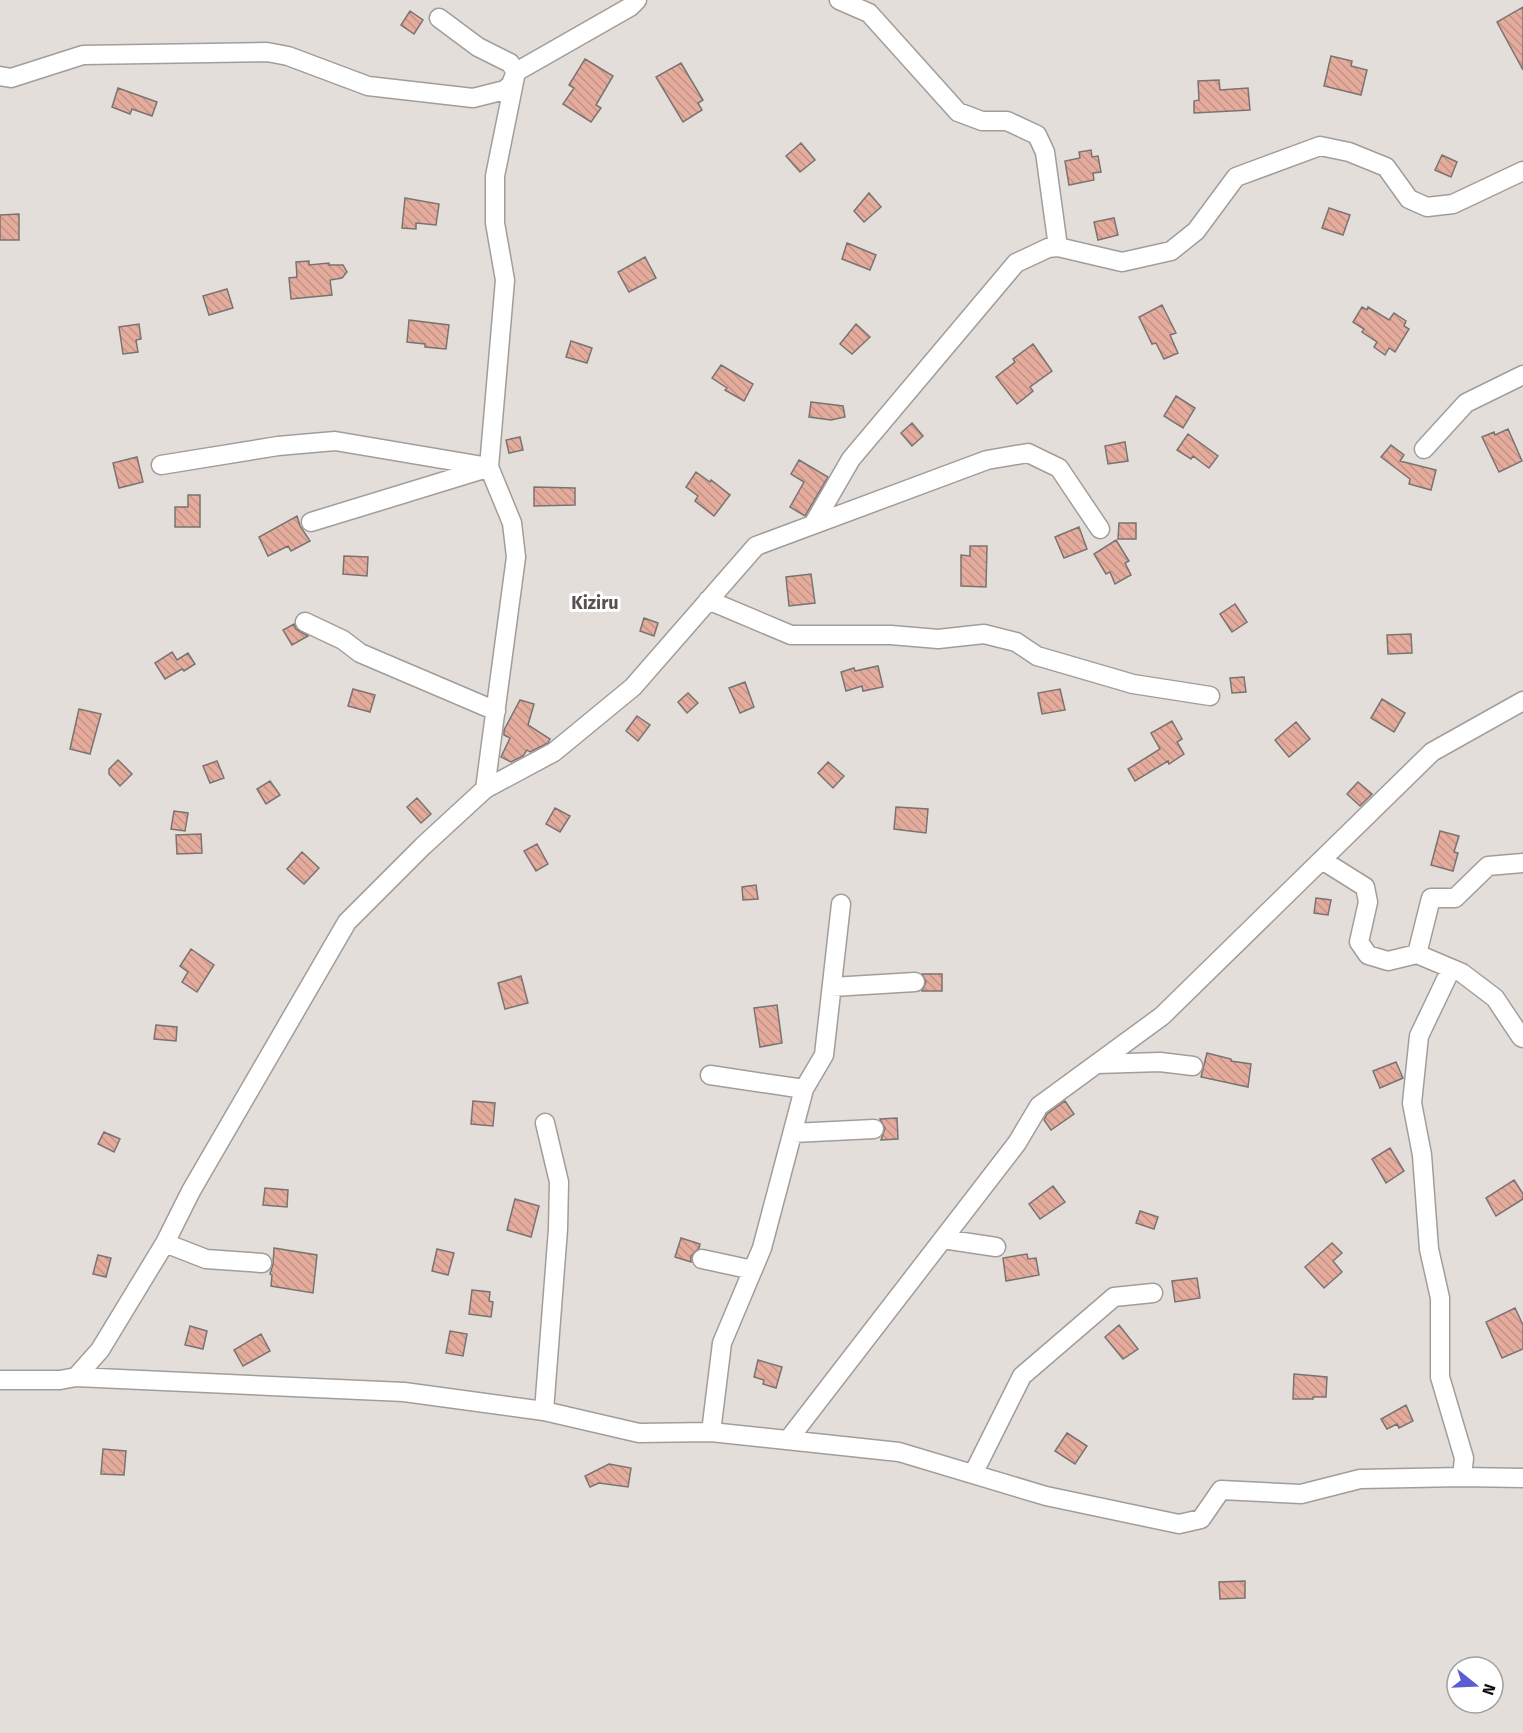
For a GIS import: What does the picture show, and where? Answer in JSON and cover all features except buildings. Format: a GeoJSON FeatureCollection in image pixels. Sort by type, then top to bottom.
{"type":"FeatureCollection","features":[{"type":"Feature","properties":{"kind":"street"},"geometry":{"type":"LineString","coordinates":[[0,76],[11,78],[83,56],[267,52],[288,56],[368,86],[473,98],[505,90],[512,84],[516,72],[630,7],[637,0]]}},
{"type":"Feature","properties":{"kind":"street"},"geometry":{"type":"LineString","coordinates":[[839,0],[869,13],[958,112],[982,121],[1007,121],[1037,135],[1045,152],[1058,247]]}},
{"type":"Feature","properties":{"kind":"street"},"geometry":{"type":"LineString","coordinates":[[439,18],[478,47],[510,63],[516,72],[495,176],[495,223],[504,280],[489,467],[512,523],[516,557],[485,789]]}},
{"type":"Feature","properties":{"kind":"street"},"geometry":{"type":"LineString","coordinates":[[814,523],[851,459],[1016,263],[1048,248],[1058,247],[1122,262],[1171,251],[1196,231],[1236,177],[1320,146],[1349,152],[1386,167],[1409,199],[1427,207],[1453,204],[1523,171]]}},
{"type":"Feature","properties":{"kind":"street"},"geometry":{"type":"LineString","coordinates":[[1424,449],[1466,403],[1523,375]]}},
{"type":"Feature","properties":{"kind":"street"},"geometry":{"type":"LineString","coordinates":[[161,465],[278,446],[335,441],[489,467]]}},
{"type":"Feature","properties":{"kind":"street"},"geometry":{"type":"LineString","coordinates":[[76,1377],[100,1350],[165,1243],[191,1191],[347,922],[423,846],[485,789],[554,752],[633,687],[756,546],[987,460],[1028,453],[1059,468],[1100,529]]}},
{"type":"Feature","properties":{"kind":"street"},"geometry":{"type":"LineString","coordinates":[[311,522],[489,467]]}},
{"type":"Feature","properties":{"kind":"street"},"geometry":{"type":"LineString","coordinates":[[708,600],[791,635],[891,635],[938,639],[984,634],[1016,642],[1037,656],[1132,684],[1210,696]]}},
{"type":"Feature","properties":{"kind":"street"},"geometry":{"type":"LineString","coordinates":[[305,622],[344,640],[360,653],[496,711]]}},
{"type":"Feature","properties":{"kind":"street"},"geometry":{"type":"LineString","coordinates":[[788,1440],[1017,1143],[1039,1106],[1162,1016],[1432,752],[1523,700]]}},
{"type":"Feature","properties":{"kind":"street"},"geometry":{"type":"LineString","coordinates":[[1322,860],[1365,887],[1368,902],[1359,942],[1368,955],[1388,961],[1418,954],[1462,973],[1495,998],[1523,1038]]}},
{"type":"Feature","properties":{"kind":"street"},"geometry":{"type":"LineString","coordinates":[[1418,954],[1431,898],[1455,898],[1488,866],[1523,863]]}},
{"type":"Feature","properties":{"kind":"street"},"geometry":{"type":"LineString","coordinates":[[711,1431],[722,1342],[762,1248],[804,1089],[824,1055],[841,904]]}},
{"type":"Feature","properties":{"kind":"street"},"geometry":{"type":"LineString","coordinates":[[1451,969],[1419,1036],[1412,1103],[1422,1155],[1429,1249],[1440,1298],[1440,1377],[1464,1458],[1462,1476]]}},
{"type":"Feature","properties":{"kind":"street"},"geometry":{"type":"LineString","coordinates":[[832,987],[915,982]]}},
{"type":"Feature","properties":{"kind":"street"},"geometry":{"type":"LineString","coordinates":[[1097,1064],[1160,1062],[1193,1066]]}},
{"type":"Feature","properties":{"kind":"street"},"geometry":{"type":"LineString","coordinates":[[710,1075],[804,1089]]}},
{"type":"Feature","properties":{"kind":"street"},"geometry":{"type":"LineString","coordinates":[[544,1411],[559,1182],[545,1123]]}},
{"type":"Feature","properties":{"kind":"street"},"geometry":{"type":"LineString","coordinates":[[793,1133],[874,1129]]}},
{"type":"Feature","properties":{"kind":"street"},"geometry":{"type":"LineString","coordinates":[[943,1239],[996,1247]]}},
{"type":"Feature","properties":{"kind":"street"},"geometry":{"type":"LineString","coordinates":[[165,1243],[206,1260],[262,1263]]}},
{"type":"Feature","properties":{"kind":"street"},"geometry":{"type":"LineString","coordinates":[[702,1259],[753,1270]]}},
{"type":"Feature","properties":{"kind":"street"},"geometry":{"type":"LineString","coordinates":[[973,1474],[1022,1376],[1114,1297],[1153,1293]]}},
{"type":"Feature","properties":{"kind":"street"},"geometry":{"type":"LineString","coordinates":[[0,1380],[60,1380],[76,1377],[404,1392],[544,1411],[639,1433],[711,1431],[899,1452],[1046,1496],[1179,1524],[1201,1519],[1221,1490],[1301,1494],[1360,1479],[1462,1476],[1523,1478]]}},
{"type":"Feature","properties":{"kind":"district","name":"Kiziru"},"geometry":{"type":"Point","coordinates":[595,603]}}]}
